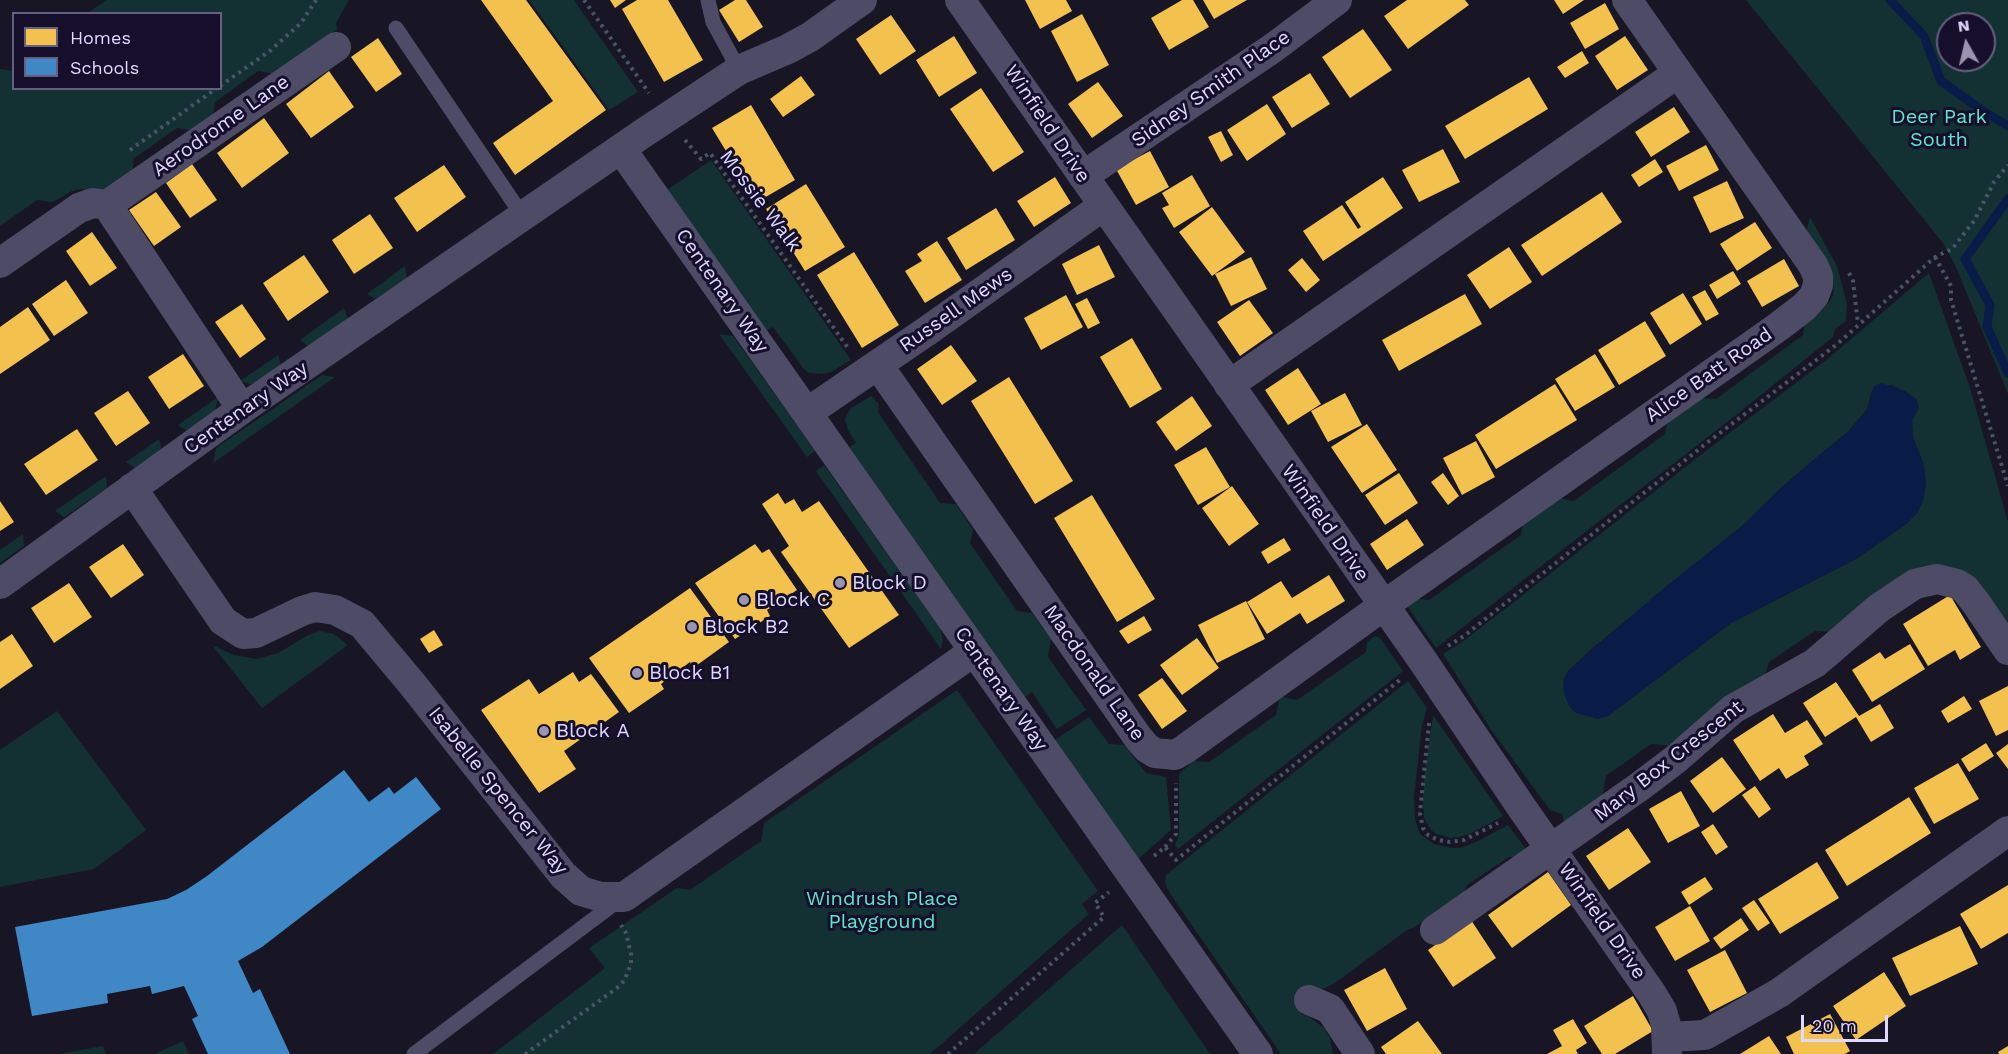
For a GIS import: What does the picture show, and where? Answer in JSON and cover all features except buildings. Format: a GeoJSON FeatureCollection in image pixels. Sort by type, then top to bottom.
{"type":"FeatureCollection","features":[{"type":"Feature","properties":{"kind":"street"},"geometry":{"type":"LineString","coordinates":[[621,149],[740,70],[810,37],[862,0]]}},
{"type":"Feature","properties":{"kind":"street","name":"Winfield Drive"},"geometry":{"type":"LineString","coordinates":[[960,0],[1423,661],[1652,994],[1662,1011],[1668,1046]]}},
{"type":"Feature","properties":{"kind":"street","name":"Sidney Smith Place"},"geometry":{"type":"LineString","coordinates":[[1083,176],[1273,48],[1337,0]]}},
{"type":"Feature","properties":{"kind":"street","name":"Alice Batt Road"},"geometry":{"type":"LineString","coordinates":[[1383,606],[1778,327],[1804,307],[1814,296],[1818,276],[1813,265],[1627,0]]}},
{"type":"Feature","properties":{"kind":"street","name":"Aerodrome Lane"},"geometry":{"type":"LineString","coordinates":[[0,263],[79,208],[93,203],[107,205],[336,47]]}},
{"type":"Feature","properties":{"kind":"street"},"geometry":{"type":"LineString","coordinates":[[1229,385],[1678,74]]}},
{"type":"Feature","properties":{"kind":"street","name":"Centenary Way"},"geometry":{"type":"LineString","coordinates":[[0,584],[242,409],[621,149],[1258,1054]]}},
{"type":"Feature","properties":{"kind":"street"},"geometry":{"type":"LineString","coordinates":[[107,205],[242,409]]}},
{"type":"Feature","properties":{"kind":"street","name":"Russell Mews"},"geometry":{"type":"LineString","coordinates":[[808,412],[1103,206]]}},
{"type":"Feature","properties":{"kind":"street","name":"Macdonald Lane"},"geometry":{"type":"LineString","coordinates":[[872,369],[1139,739],[1155,753],[1175,755]]}},
{"type":"Feature","properties":{"kind":"street","name":"Isabelle Spencer Way"},"geometry":{"type":"LineString","coordinates":[[132,488],[223,621],[243,634],[256,633],[315,607],[335,609],[362,624],[563,875],[581,891],[616,903]]}},
{"type":"Feature","properties":{"kind":"street","name":"Mary Box Crescent"},"geometry":{"type":"LineString","coordinates":[[1435,930],[1676,759],[1733,709],[1815,663],[1879,608],[1915,584],[1937,579],[1957,584],[1965,589],[2008,650]]}},
{"type":"Feature","properties":{"kind":"street"},"geometry":{"type":"LineString","coordinates":[[1175,755],[1383,606]]}},
{"type":"Feature","properties":{"kind":"street"},"geometry":{"type":"LineString","coordinates":[[616,903],[974,652]]}},
{"type":"Feature","properties":{"kind":"street"},"geometry":{"type":"LineString","coordinates":[[1668,1046],[1706,1035],[1779,993],[2008,831]]}},
{"type":"Feature","properties":{"kind":"street"},"geometry":{"type":"LineString","coordinates":[[1309,1000],[1330,1009],[1360,1054]]}},
{"type":"Feature","properties":{"kind":"lane"},"geometry":{"type":"LineString","coordinates":[[708,0],[713,22],[740,70]]}},
{"type":"Feature","properties":{"kind":"lane"},"geometry":{"type":"LineString","coordinates":[[396,28],[522,215]]}},
{"type":"Feature","properties":{"kind":"lane"},"geometry":{"type":"LineString","coordinates":[[414,1054],[616,903]]}},
{"type":"Feature","properties":{"kind":"path"},"geometry":{"type":"LineString","coordinates":[[222,85],[271,50],[301,23],[316,0]]}},
{"type":"Feature","properties":{"kind":"path","name":"Mossie Walk"},"geometry":{"type":"LineString","coordinates":[[584,0],[666,118],[701,159],[710,153],[872,369]]}},
{"type":"Feature","properties":{"kind":"path"},"geometry":{"type":"LineString","coordinates":[[1165,847],[1176,860],[1423,661],[1464,636],[1708,442],[1836,345],[1935,257],[1952,249],[1974,221],[1994,182],[2008,165]]}},
{"type":"Feature","properties":{"kind":"path"},"geometry":{"type":"LineString","coordinates":[[1935,257],[1951,286],[1951,300],[2008,486]]}},
{"type":"Feature","properties":{"kind":"path"},"geometry":{"type":"LineString","coordinates":[[1439,686],[1430,712],[1421,794],[1420,813],[1423,828],[1428,835],[1438,840],[1450,842],[1464,840],[1522,808]]}},
{"type":"Feature","properties":{"kind":"path"},"geometry":{"type":"LineString","coordinates":[[948,1054],[1104,917],[1095,903],[1165,847],[1176,834],[1175,755]]}},
{"type":"Feature","properties":{"kind":"path"},"geometry":{"type":"LineString","coordinates":[[525,1054],[624,981],[631,964],[630,946],[616,903]]}},
{"type":"Feature","properties":{"kind":"green space"},"geometry":{"type":"Polygon","coordinates":[[[106,0],[349,0],[336,23],[337,30],[275,74],[258,71],[215,102],[213,118],[195,131],[177,128],[133,159],[133,174],[105,194],[82,189],[72,191],[53,202],[37,200],[0,226],[0,69],[12,71],[12,90],[222,90],[222,12],[89,12],[106,0]]]}},
{"type":"Feature","properties":{"kind":"green space"},"geometry":{"type":"Polygon","coordinates":[[[529,0],[574,0],[638,92],[609,110],[529,0]]]}},
{"type":"Feature","properties":{"kind":"green space","name":"Deer Park South"},"geometry":{"type":"Polygon","coordinates":[[[1746,0],[2008,0],[2008,394],[1956,267],[1943,243],[1746,0]]]}},
{"type":"Feature","properties":{"kind":"green space"},"geometry":{"type":"Polygon","coordinates":[[[711,160],[851,360],[831,372],[809,373],[773,327],[765,331],[667,190],[711,160]]]}},
{"type":"Feature","properties":{"kind":"green space"},"geometry":{"type":"Polygon","coordinates":[[[1810,217],[1837,266],[1847,304],[1846,321],[1835,329],[1833,337],[1436,648],[1405,603],[1413,598],[1429,600],[1521,535],[1523,522],[1558,498],[1574,501],[1665,434],[1668,419],[1699,398],[1716,399],[1803,335],[1805,321],[1825,307],[1834,292],[1832,270],[1806,233],[1810,217]]]}},
{"type":"Feature","properties":{"kind":"green space"},"geometry":{"type":"Polygon","coordinates":[[[405,266],[407,278],[375,299],[367,294],[405,266]]]}},
{"type":"Feature","properties":{"kind":"green space"},"geometry":{"type":"Polygon","coordinates":[[[1929,273],[1970,388],[2008,522],[2008,629],[1959,572],[1839,632],[1815,631],[1769,662],[1763,682],[1675,746],[1651,744],[1606,776],[1602,798],[1564,822],[1562,814],[1550,810],[1492,731],[1443,654],[1462,642],[1707,450],[1825,361],[1929,273]],[[1892,385],[1872,391],[1867,409],[1848,432],[1782,487],[1742,526],[1595,646],[1568,671],[1563,681],[1608,716],[1731,623],[1856,559],[1905,525],[1918,512],[1924,497],[1924,465],[1913,438],[1912,421],[1919,407],[1916,399],[1892,385]]]}},
{"type":"Feature","properties":{"kind":"green space"},"geometry":{"type":"Polygon","coordinates":[[[344,308],[348,319],[308,346],[300,340],[344,308]]]}},
{"type":"Feature","properties":{"kind":"green space"},"geometry":{"type":"Polygon","coordinates":[[[719,334],[733,336],[815,451],[807,457],[719,334]]]}},
{"type":"Feature","properties":{"kind":"green space"},"geometry":{"type":"Polygon","coordinates":[[[278,355],[281,365],[255,383],[240,381],[278,355]]]}},
{"type":"Feature","properties":{"kind":"green space"},"geometry":{"type":"Polygon","coordinates":[[[322,375],[335,377],[213,463],[216,448],[322,375]]]}},
{"type":"Feature","properties":{"kind":"green space"},"geometry":{"type":"Polygon","coordinates":[[[871,396],[879,404],[878,412],[940,503],[956,504],[973,530],[970,543],[1017,611],[1032,613],[1051,639],[1048,657],[1086,710],[1057,729],[1032,692],[1025,697],[849,447],[856,443],[848,430],[845,419],[847,414],[851,408],[871,396]]]}},
{"type":"Feature","properties":{"kind":"green space"},"geometry":{"type":"Polygon","coordinates":[[[218,397],[215,411],[188,432],[178,425],[218,397]]]}},
{"type":"Feature","properties":{"kind":"green space"},"geometry":{"type":"Polygon","coordinates":[[[159,439],[162,450],[135,468],[126,462],[159,439]]]}},
{"type":"Feature","properties":{"kind":"green space"},"geometry":{"type":"Polygon","coordinates":[[[824,465],[940,628],[943,640],[941,649],[816,471],[824,465]]]}},
{"type":"Feature","properties":{"kind":"green space"},"geometry":{"type":"Polygon","coordinates":[[[106,476],[107,488],[64,517],[55,511],[106,476]]]}},
{"type":"Feature","properties":{"kind":"green space"},"geometry":{"type":"Polygon","coordinates":[[[23,534],[24,546],[0,563],[0,550],[23,534]]]}},
{"type":"Feature","properties":{"kind":"green space"},"geometry":{"type":"Polygon","coordinates":[[[320,631],[334,634],[348,645],[262,708],[212,645],[234,655],[257,659],[278,653],[308,635],[320,631]]]}},
{"type":"Feature","properties":{"kind":"green space"},"geometry":{"type":"Polygon","coordinates":[[[1375,636],[1380,638],[1403,671],[1178,849],[1175,845],[1179,834],[1179,774],[1193,761],[1209,762],[1276,715],[1279,700],[1282,697],[1297,700],[1366,652],[1367,642],[1375,636]]]}},
{"type":"Feature","properties":{"kind":"green space"},"geometry":{"type":"Polygon","coordinates":[[[1408,681],[1427,708],[1422,725],[1414,797],[1415,819],[1420,834],[1434,844],[1460,848],[1508,825],[1529,853],[1509,857],[1467,885],[1464,893],[1407,930],[1335,983],[1299,1000],[1301,1014],[1308,1016],[1324,1028],[1330,1038],[1333,1054],[1281,1054],[1173,898],[1167,888],[1166,875],[1408,681]]]}},
{"type":"Feature","properties":{"kind":"green space","name":"Windrush Place Playground"},"geometry":{"type":"Polygon","coordinates":[[[957,690],[1098,891],[1082,904],[1089,914],[930,1054],[493,1054],[605,968],[589,948],[677,888],[690,890],[761,841],[764,823],[957,690]]]}},
{"type":"Feature","properties":{"kind":"green space"},"geometry":{"type":"Polygon","coordinates":[[[57,711],[146,830],[94,869],[0,887],[0,750],[57,711]]]}},
{"type":"Feature","properties":{"kind":"green space"},"geometry":{"type":"Polygon","coordinates":[[[1433,715],[1503,816],[1470,834],[1459,837],[1451,838],[1436,834],[1424,818],[1425,769],[1433,715]]]}},
{"type":"Feature","properties":{"kind":"green space"},"geometry":{"type":"Polygon","coordinates":[[[1089,717],[1109,744],[1124,745],[1146,773],[1166,777],[1171,830],[1137,860],[1055,740],[1089,717]]]}},
{"type":"Feature","properties":{"kind":"green space"},"geometry":{"type":"Polygon","coordinates":[[[1122,925],[1210,1054],[974,1054],[1122,925]]]}},
{"type":"Feature","properties":{"kind":"green space"},"geometry":{"type":"Polygon","coordinates":[[[183,1041],[189,1054],[154,1054],[183,1041]]]}},
{"type":"Feature","properties":{"kind":"green space"},"geometry":{"type":"Polygon","coordinates":[[[103,1046],[106,1054],[58,1054],[103,1046]]]}},
{"type":"Feature","properties":{"kind":"water"},"geometry":{"type":"Polygon","coordinates":[[[1882,383],[1905,391],[1916,399],[1919,407],[1912,421],[1913,438],[1924,465],[1926,483],[1918,512],[1905,525],[1856,559],[1731,623],[1608,716],[1598,719],[1576,713],[1569,706],[1564,694],[1563,681],[1568,671],[1659,592],[1742,526],[1782,487],[1848,432],[1867,410],[1874,386],[1882,383]]]}},
{"type":"Feature","properties":{"kind":"waterway"},"geometry":{"type":"LineString","coordinates":[[1890,0],[1924,36],[1941,81],[2008,126]]}},
{"type":"Feature","properties":{"kind":"waterway"},"geometry":{"type":"LineString","coordinates":[[2008,199],[1965,259],[1990,305],[1987,327],[2008,373]]}},
{"type":"Feature","properties":{"kind":"place","name":"Block D"},"geometry":{"type":"Point","coordinates":[840,583]}},
{"type":"Feature","properties":{"kind":"place","name":"Block C"},"geometry":{"type":"Point","coordinates":[744,600]}},
{"type":"Feature","properties":{"kind":"place","name":"Block B2"},"geometry":{"type":"Point","coordinates":[692,627]}},
{"type":"Feature","properties":{"kind":"place","name":"Block B1"},"geometry":{"type":"Point","coordinates":[637,673]}},
{"type":"Feature","properties":{"kind":"place","name":"Block A"},"geometry":{"type":"Point","coordinates":[544,731]}}]}
